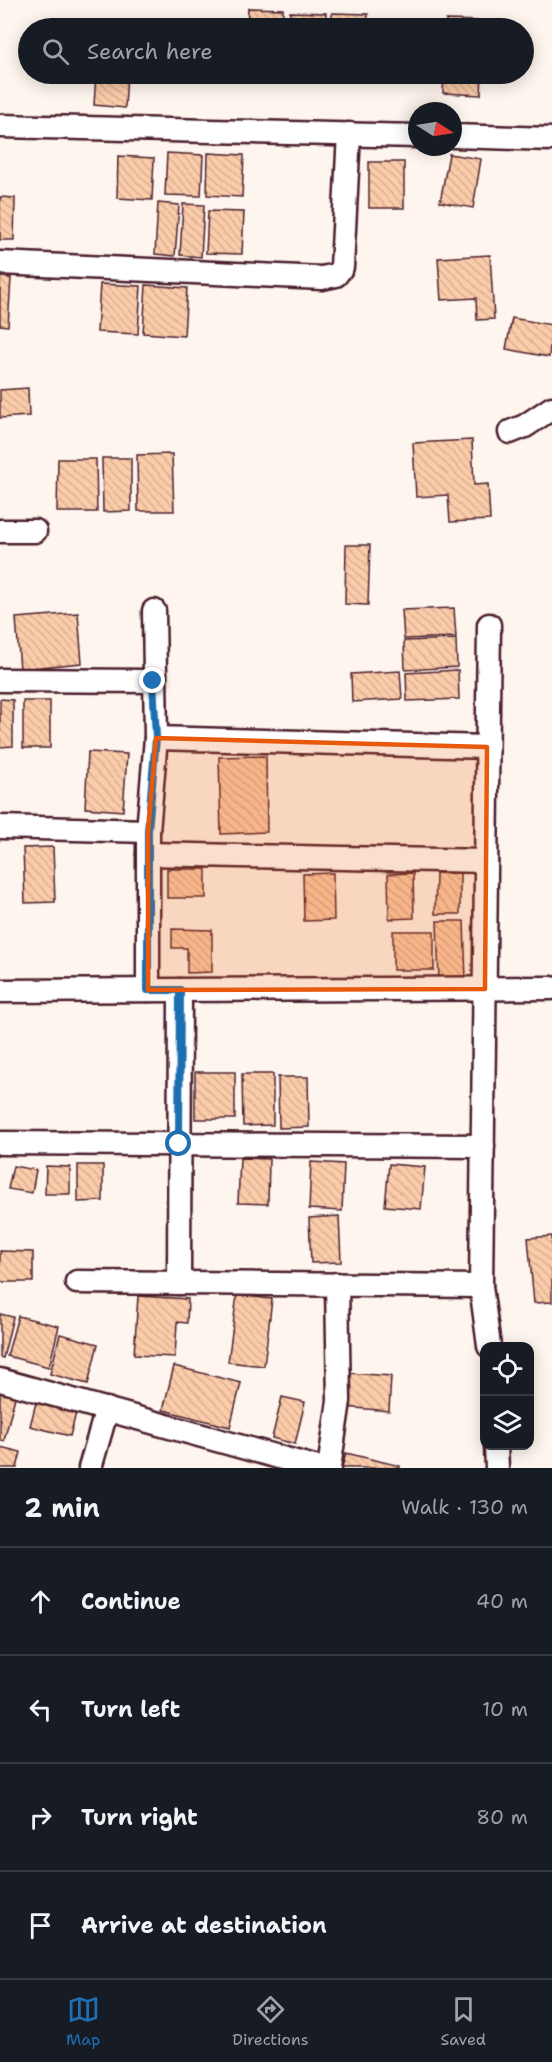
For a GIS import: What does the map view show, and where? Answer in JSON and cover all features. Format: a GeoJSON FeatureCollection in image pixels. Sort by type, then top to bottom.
{"type":"FeatureCollection","features":[{"type":"Feature","properties":{"kind":"street"},"geometry":{"type":"LineString","coordinates":[[0,126],[408,135]]}},
{"type":"Feature","properties":{"kind":"street"},"geometry":{"type":"LineString","coordinates":[[0,263],[322,278],[336,275],[342,267],[349,134]]}},
{"type":"Feature","properties":{"kind":"street"},"geometry":{"type":"LineString","coordinates":[[462,136],[552,139]]}},
{"type":"Feature","properties":{"kind":"street"},"geometry":{"type":"LineString","coordinates":[[510,432],[525,426],[552,408]]}},
{"type":"Feature","properties":{"kind":"street"},"geometry":{"type":"LineString","coordinates":[[0,531],[35,531]]}},
{"type":"Feature","properties":{"kind":"street"},"geometry":{"type":"LineString","coordinates":[[148,990],[148,831],[156,738],[153,681],[154,611]]}},
{"type":"Feature","properties":{"kind":"street"},"geometry":{"type":"LineString","coordinates":[[488,1342],[481,1286],[489,625]]}},
{"type":"Feature","properties":{"kind":"street"},"geometry":{"type":"LineString","coordinates":[[0,680],[153,681]]}},
{"type":"Feature","properties":{"kind":"street"},"geometry":{"type":"LineString","coordinates":[[156,738],[488,747]]}},
{"type":"Feature","properties":{"kind":"street"},"geometry":{"type":"LineString","coordinates":[[0,827],[148,831]]}},
{"type":"Feature","properties":{"kind":"street"},"geometry":{"type":"LineString","coordinates":[[148,854],[486,861]]}},
{"type":"Feature","properties":{"kind":"street"},"geometry":{"type":"LineString","coordinates":[[0,991],[552,988]]}},
{"type":"Feature","properties":{"kind":"street"},"geometry":{"type":"LineString","coordinates":[[179,1283],[180,990]]}},
{"type":"Feature","properties":{"kind":"street"},"geometry":{"type":"LineString","coordinates":[[0,1143],[483,1146]]}},
{"type":"Feature","properties":{"kind":"street"},"geometry":{"type":"LineString","coordinates":[[77,1282],[481,1286]]}},
{"type":"Feature","properties":{"kind":"street"},"geometry":{"type":"LineString","coordinates":[[329,1468],[339,1401],[337,1284]]}},
{"type":"Feature","properties":{"kind":"street"},"geometry":{"type":"LineString","coordinates":[[0,1380],[318,1468]]}},
{"type":"Feature","properties":{"kind":"street"},"geometry":{"type":"LineString","coordinates":[[90,1468],[107,1409]]}},
{"type":"Feature","properties":{"kind":"street"},"geometry":{"type":"LineString","coordinates":[[496,1450],[497,1468]]}},
{"type":"Feature","properties":{"kind":"highlighted area"},"geometry":{"type":"Polygon","coordinates":[[[156,738],[487,747],[485,989],[148,990],[148,831],[156,738]]]}},
{"type":"Feature","properties":{"kind":"building"},"geometry":{"type":"Polygon","coordinates":[[[248,8],[283,9],[283,18],[248,18],[248,8]]]}},
{"type":"Feature","properties":{"kind":"building"},"geometry":{"type":"Polygon","coordinates":[[[290,12],[326,13],[326,18],[290,18],[290,12]]]}},
{"type":"Feature","properties":{"kind":"building"},"geometry":{"type":"Polygon","coordinates":[[[332,13],[368,14],[368,18],[332,18],[332,13]]]}},
{"type":"Feature","properties":{"kind":"building"},"geometry":{"type":"Polygon","coordinates":[[[95,84],[126,84],[125,108],[94,105],[95,84]]]}},
{"type":"Feature","properties":{"kind":"building"},"geometry":{"type":"Polygon","coordinates":[[[443,84],[482,84],[481,95],[443,93],[443,84]]]}},
{"type":"Feature","properties":{"kind":"building"},"geometry":{"type":"Polygon","coordinates":[[[167,153],[203,155],[201,196],[165,195],[167,153]]]}},
{"type":"Feature","properties":{"kind":"building"},"geometry":{"type":"Polygon","coordinates":[[[208,153],[244,155],[242,197],[207,195],[208,153]]]}},
{"type":"Feature","properties":{"kind":"building"},"geometry":{"type":"Polygon","coordinates":[[[118,156],[154,158],[152,200],[117,198],[118,156]]]}},
{"type":"Feature","properties":{"kind":"building"},"geometry":{"type":"Polygon","coordinates":[[[449,156],[481,159],[473,208],[440,202],[449,156]]]}},
{"type":"Feature","properties":{"kind":"building"},"geometry":{"type":"Polygon","coordinates":[[[369,162],[404,162],[404,208],[369,208],[369,162]]]}},
{"type":"Feature","properties":{"kind":"building"},"geometry":{"type":"Polygon","coordinates":[[[0,197],[15,198],[14,240],[0,240],[0,197]]]}},
{"type":"Feature","properties":{"kind":"building"},"geometry":{"type":"Polygon","coordinates":[[[158,203],[179,205],[175,256],[155,254],[158,203]]]}},
{"type":"Feature","properties":{"kind":"building"},"geometry":{"type":"Polygon","coordinates":[[[183,204],[204,205],[201,257],[180,255],[183,204]]]}},
{"type":"Feature","properties":{"kind":"building"},"geometry":{"type":"Polygon","coordinates":[[[208,211],[244,212],[242,254],[206,253],[208,211]]]}},
{"type":"Feature","properties":{"kind":"building"},"geometry":{"type":"Polygon","coordinates":[[[490,255],[494,319],[477,320],[476,298],[441,300],[438,258],[490,255]]]}},
{"type":"Feature","properties":{"kind":"building"},"geometry":{"type":"Polygon","coordinates":[[[0,277],[11,278],[8,326],[0,325],[0,277]]]}},
{"type":"Feature","properties":{"kind":"building"},"geometry":{"type":"Polygon","coordinates":[[[100,284],[141,286],[138,334],[97,332],[100,284]]]}},
{"type":"Feature","properties":{"kind":"building"},"geometry":{"type":"Polygon","coordinates":[[[146,285],[187,288],[184,336],[143,333],[146,285]]]}},
{"type":"Feature","properties":{"kind":"building"},"geometry":{"type":"Polygon","coordinates":[[[512,318],[552,325],[549,357],[506,349],[512,318]]]}},
{"type":"Feature","properties":{"kind":"building"},"geometry":{"type":"Polygon","coordinates":[[[28,388],[29,416],[0,418],[0,390],[28,388]]]}},
{"type":"Feature","properties":{"kind":"building"},"geometry":{"type":"Polygon","coordinates":[[[472,440],[474,485],[488,484],[490,520],[450,522],[448,495],[416,497],[413,443],[472,440]]]}},
{"type":"Feature","properties":{"kind":"building"},"geometry":{"type":"Polygon","coordinates":[[[172,454],[174,511],[138,511],[137,455],[172,454]]]}},
{"type":"Feature","properties":{"kind":"building"},"geometry":{"type":"Polygon","coordinates":[[[102,458],[131,458],[131,511],[103,512],[102,458]]]}},
{"type":"Feature","properties":{"kind":"building"},"geometry":{"type":"Polygon","coordinates":[[[58,459],[96,459],[97,512],[57,512],[58,459]]]}},
{"type":"Feature","properties":{"kind":"building"},"geometry":{"type":"Polygon","coordinates":[[[346,545],[370,545],[368,605],[345,604],[346,545]]]}},
{"type":"Feature","properties":{"kind":"building"},"geometry":{"type":"Polygon","coordinates":[[[454,608],[456,637],[404,639],[402,610],[454,608]]]}},
{"type":"Feature","properties":{"kind":"building"},"geometry":{"type":"Polygon","coordinates":[[[78,613],[82,663],[20,669],[16,618],[78,613]]]}},
{"type":"Feature","properties":{"kind":"building"},"geometry":{"type":"Polygon","coordinates":[[[456,639],[457,667],[405,670],[404,641],[456,639]]]}},
{"type":"Feature","properties":{"kind":"building"},"geometry":{"type":"Polygon","coordinates":[[[458,670],[459,699],[407,701],[406,673],[458,670]]]}},
{"type":"Feature","properties":{"kind":"building"},"geometry":{"type":"Polygon","coordinates":[[[400,671],[402,699],[352,702],[351,674],[400,671]]]}},
{"type":"Feature","properties":{"kind":"building"},"geometry":{"type":"Polygon","coordinates":[[[0,699],[13,700],[13,746],[0,747],[0,699]]]}},
{"type":"Feature","properties":{"kind":"building"},"geometry":{"type":"Polygon","coordinates":[[[23,701],[50,701],[50,748],[23,748],[23,701]]]}},
{"type":"Feature","properties":{"kind":"building"},"geometry":{"type":"Polygon","coordinates":[[[88,752],[127,754],[123,811],[85,808],[88,752]]]}},
{"type":"Feature","properties":{"kind":"building"},"geometry":{"type":"Polygon","coordinates":[[[266,756],[267,832],[221,834],[219,757],[266,756]]]}},
{"type":"Feature","properties":{"kind":"building"},"geometry":{"type":"Polygon","coordinates":[[[53,847],[55,902],[25,903],[23,848],[53,847]]]}},
{"type":"Feature","properties":{"kind":"building"},"geometry":{"type":"Polygon","coordinates":[[[167,869],[206,869],[206,898],[167,898],[167,869]]]}},
{"type":"Feature","properties":{"kind":"building"},"geometry":{"type":"Polygon","coordinates":[[[333,873],[334,920],[304,921],[303,874],[333,873]]]}},
{"type":"Feature","properties":{"kind":"building"},"geometry":{"type":"Polygon","coordinates":[[[413,873],[414,918],[389,919],[388,874],[413,873]]]}},
{"type":"Feature","properties":{"kind":"building"},"geometry":{"type":"Polygon","coordinates":[[[436,873],[460,873],[460,914],[435,914],[436,873]]]}},
{"type":"Feature","properties":{"kind":"building"},"geometry":{"type":"Polygon","coordinates":[[[437,921],[464,921],[466,981],[439,983],[437,921]]]}},
{"type":"Feature","properties":{"kind":"building"},"geometry":{"type":"Polygon","coordinates":[[[172,929],[212,930],[212,972],[187,973],[187,948],[172,948],[172,929]]]}},
{"type":"Feature","properties":{"kind":"building"},"geometry":{"type":"Polygon","coordinates":[[[393,931],[434,931],[434,970],[393,970],[393,931]]]}},
{"type":"Feature","properties":{"kind":"building"},"geometry":{"type":"Polygon","coordinates":[[[195,1072],[235,1072],[235,1119],[195,1119],[195,1072]]]}},
{"type":"Feature","properties":{"kind":"building"},"geometry":{"type":"Polygon","coordinates":[[[242,1074],[273,1074],[273,1125],[243,1126],[242,1074]]]}},
{"type":"Feature","properties":{"kind":"building"},"geometry":{"type":"Polygon","coordinates":[[[278,1077],[308,1077],[309,1127],[279,1128],[278,1077]]]}},
{"type":"Feature","properties":{"kind":"building"},"geometry":{"type":"Polygon","coordinates":[[[240,1158],[269,1159],[268,1204],[238,1203],[240,1158]]]}},
{"type":"Feature","properties":{"kind":"building"},"geometry":{"type":"Polygon","coordinates":[[[311,1162],[344,1164],[342,1211],[309,1209],[311,1162]]]}},
{"type":"Feature","properties":{"kind":"building"},"geometry":{"type":"Polygon","coordinates":[[[389,1164],[425,1167],[421,1209],[385,1206],[389,1164]]]}},
{"type":"Feature","properties":{"kind":"building"},"geometry":{"type":"Polygon","coordinates":[[[78,1165],[103,1165],[103,1201],[78,1202],[78,1165]]]}},
{"type":"Feature","properties":{"kind":"building"},"geometry":{"type":"Polygon","coordinates":[[[13,1166],[36,1170],[32,1193],[8,1189],[13,1166]]]}},
{"type":"Feature","properties":{"kind":"building"},"geometry":{"type":"Polygon","coordinates":[[[46,1166],[70,1167],[70,1194],[45,1194],[46,1166]]]}},
{"type":"Feature","properties":{"kind":"building"},"geometry":{"type":"Polygon","coordinates":[[[339,1216],[341,1262],[311,1263],[309,1218],[339,1216]]]}},
{"type":"Feature","properties":{"kind":"building"},"geometry":{"type":"Polygon","coordinates":[[[552,1236],[552,1302],[534,1303],[528,1238],[552,1236]]]}},
{"type":"Feature","properties":{"kind":"building"},"geometry":{"type":"Polygon","coordinates":[[[0,1251],[33,1252],[33,1282],[0,1282],[0,1251]]]}},
{"type":"Feature","properties":{"kind":"building"},"geometry":{"type":"Polygon","coordinates":[[[237,1295],[272,1299],[264,1366],[228,1362],[237,1295]]]}},
{"type":"Feature","properties":{"kind":"building"},"geometry":{"type":"Polygon","coordinates":[[[138,1296],[188,1299],[187,1323],[177,1322],[175,1357],[134,1355],[138,1296]]]}},
{"type":"Feature","properties":{"kind":"building"},"geometry":{"type":"Polygon","coordinates":[[[0,1314],[13,1317],[3,1358],[0,1357],[0,1314]]]}},
{"type":"Feature","properties":{"kind":"building"},"geometry":{"type":"Polygon","coordinates":[[[18,1316],[59,1326],[49,1367],[7,1356],[18,1316]]]}},
{"type":"Feature","properties":{"kind":"building"},"geometry":{"type":"Polygon","coordinates":[[[60,1334],[98,1344],[88,1384],[50,1374],[60,1334]]]}},
{"type":"Feature","properties":{"kind":"building"},"geometry":{"type":"Polygon","coordinates":[[[174,1366],[241,1383],[230,1427],[163,1410],[174,1366]]]}},
{"type":"Feature","properties":{"kind":"building"},"geometry":{"type":"Polygon","coordinates":[[[348,1373],[391,1376],[389,1411],[345,1407],[348,1373]]]}},
{"type":"Feature","properties":{"kind":"building"},"geometry":{"type":"Polygon","coordinates":[[[0,1389],[16,1393],[4,1441],[0,1440],[0,1389]]]}},
{"type":"Feature","properties":{"kind":"building"},"geometry":{"type":"Polygon","coordinates":[[[282,1397],[305,1402],[295,1444],[272,1438],[282,1397]]]}},
{"type":"Feature","properties":{"kind":"building"},"geometry":{"type":"Polygon","coordinates":[[[37,1399],[77,1409],[70,1436],[30,1426],[37,1399]]]}},
{"type":"Feature","properties":{"kind":"building"},"geometry":{"type":"Polygon","coordinates":[[[0,1447],[21,1452],[17,1468],[0,1468],[0,1447]]]}},
{"type":"Feature","properties":{"kind":"building"},"geometry":{"type":"Polygon","coordinates":[[[346,1453],[400,1466],[400,1468],[342,1468],[346,1453]]]}},
{"type":"Feature","properties":{"kind":"route"},"geometry":{"type":"LineString","coordinates":[[153,681],[156,738],[148,831],[148,990],[180,990],[179,1144]]}}]}
